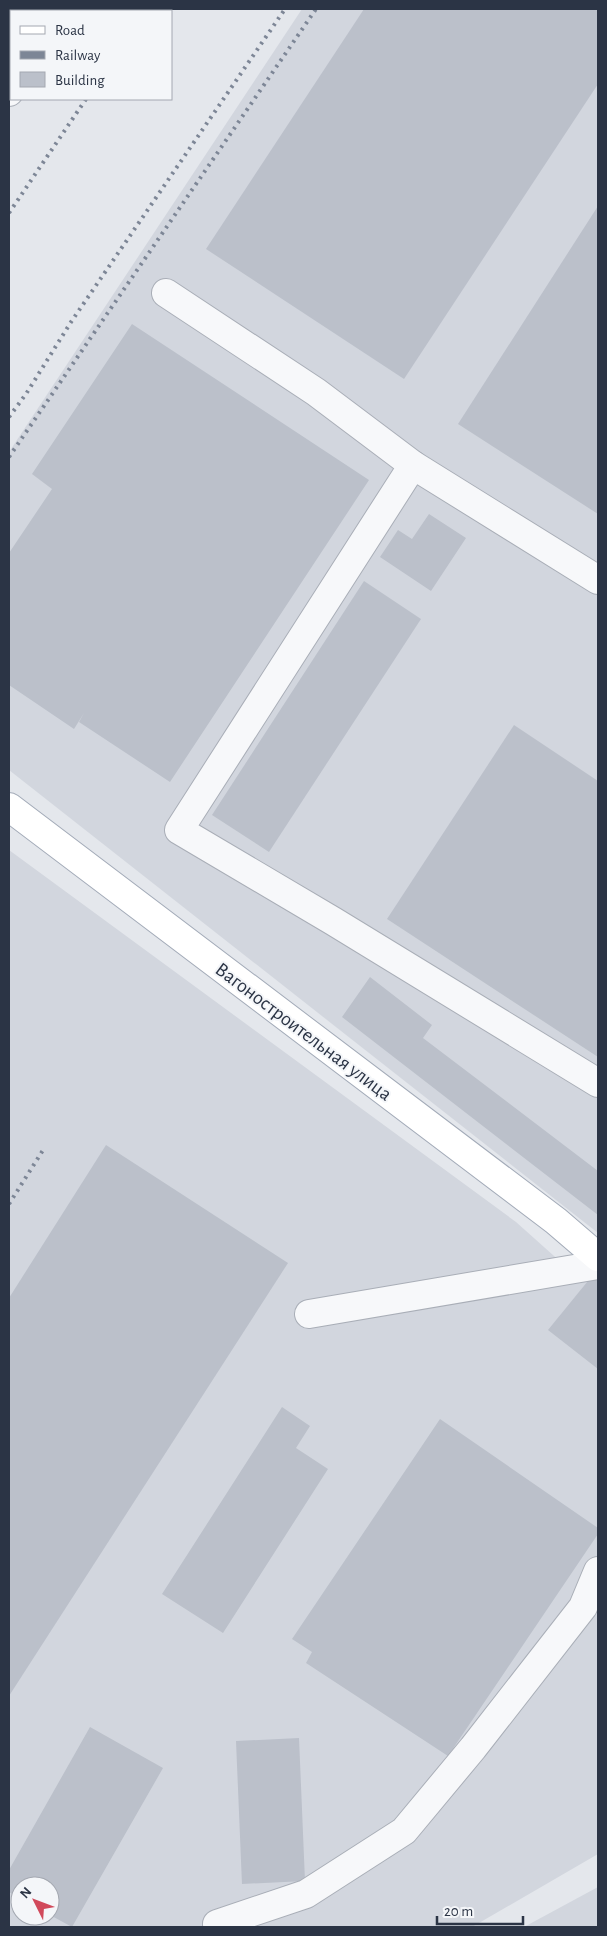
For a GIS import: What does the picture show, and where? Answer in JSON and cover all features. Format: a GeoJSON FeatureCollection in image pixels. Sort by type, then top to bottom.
{"type":"FeatureCollection","features":[{"type":"Feature","properties":{"kind":"main road","name":"Вагоностроительная улица"},"geometry":{"type":"LineString","coordinates":[[9,807],[556,1221],[598,1257]]}},
{"type":"Feature","properties":{"kind":"street"},"geometry":{"type":"LineString","coordinates":[[166,293],[316,392],[413,465],[598,580]]}},
{"type":"Feature","properties":{"kind":"street"},"geometry":{"type":"LineString","coordinates":[[413,465],[179,830],[333,921],[598,1083]]}},
{"type":"Feature","properties":{"kind":"street"},"geometry":{"type":"LineString","coordinates":[[308,1314],[598,1265]]}},
{"type":"Feature","properties":{"kind":"street"},"geometry":{"type":"LineString","coordinates":[[217,1924],[306,1894],[404,1831],[473,1748],[583,1607],[598,1571]]}},
{"type":"Feature","properties":{"kind":"shaded area"},"geometry":{"type":"Polygon","coordinates":[[[302,9],[598,9],[598,1233],[9,770],[9,452],[302,9]]]}},
{"type":"Feature","properties":{"kind":"shaded area"},"geometry":{"type":"Polygon","coordinates":[[[9,850],[516,1222],[582,1281],[592,1276],[598,1281],[598,1854],[472,1927],[9,1927],[9,850]]]}},
{"type":"Feature","properties":{"kind":"shaded area"},"geometry":{"type":"Polygon","coordinates":[[[598,1887],[598,1927],[524,1927],[598,1887]]]}},
{"type":"Feature","properties":{"kind":"building"},"geometry":{"type":"Polygon","coordinates":[[[364,9],[598,9],[598,84],[404,379],[206,249],[364,9]]]}},
{"type":"Feature","properties":{"kind":"building"},"geometry":{"type":"Polygon","coordinates":[[[9,15],[10,38],[9,40],[9,15]]]}},
{"type":"Feature","properties":{"kind":"building"},"geometry":{"type":"Polygon","coordinates":[[[598,206],[598,514],[458,424],[598,206]]]}},
{"type":"Feature","properties":{"kind":"building"},"geometry":{"type":"Polygon","coordinates":[[[132,324],[369,480],[170,782],[79,722],[84,713],[74,729],[9,685],[9,553],[52,489],[32,474],[132,324]]]}},
{"type":"Feature","properties":{"kind":"building"},"geometry":{"type":"Polygon","coordinates":[[[429,514],[466,538],[431,591],[380,557],[398,530],[412,539],[429,514]]]}},
{"type":"Feature","properties":{"kind":"building"},"geometry":{"type":"Polygon","coordinates":[[[364,581],[421,619],[269,852],[212,815],[364,581]]]}},
{"type":"Feature","properties":{"kind":"building"},"geometry":{"type":"Polygon","coordinates":[[[514,725],[598,781],[598,1057],[387,919],[514,725]]]}},
{"type":"Feature","properties":{"kind":"building"},"geometry":{"type":"Polygon","coordinates":[[[370,977],[432,1025],[423,1038],[598,1171],[598,1215],[342,1017],[370,977]]]}},
{"type":"Feature","properties":{"kind":"building"},"geometry":{"type":"Polygon","coordinates":[[[106,1145],[288,1263],[9,1696],[9,1298],[106,1145]]]}},
{"type":"Feature","properties":{"kind":"building"},"geometry":{"type":"Polygon","coordinates":[[[592,1276],[598,1281],[598,1369],[548,1330],[592,1276]]]}},
{"type":"Feature","properties":{"kind":"building"},"geometry":{"type":"Polygon","coordinates":[[[282,1407],[310,1426],[296,1448],[328,1469],[223,1633],[162,1594],[282,1407]]]}},
{"type":"Feature","properties":{"kind":"building"},"geometry":{"type":"Polygon","coordinates":[[[440,1419],[598,1528],[598,1534],[448,1756],[306,1663],[312,1652],[292,1639],[440,1419]]]}},
{"type":"Feature","properties":{"kind":"building"},"geometry":{"type":"Polygon","coordinates":[[[90,1727],[163,1768],[72,1927],[60,1920],[60,1876],[10,1876],[10,1893],[9,1870],[90,1727]]]}},
{"type":"Feature","properties":{"kind":"building"},"geometry":{"type":"Polygon","coordinates":[[[299,1738],[305,1881],[242,1884],[236,1741],[299,1738]]]}},
{"type":"Feature","properties":{"kind":"railway"},"geometry":{"type":"LineString","coordinates":[[9,417],[26,394],[71,322],[285,9]]}},
{"type":"Feature","properties":{"kind":"railway"},"geometry":{"type":"LineString","coordinates":[[9,457],[316,9]]}},
{"type":"Feature","properties":{"kind":"railway"},"geometry":{"type":"LineString","coordinates":[[9,213],[85,100]]}},
{"type":"Feature","properties":{"kind":"railway"},"geometry":{"type":"LineString","coordinates":[[9,1204],[45,1147]]}}]}
